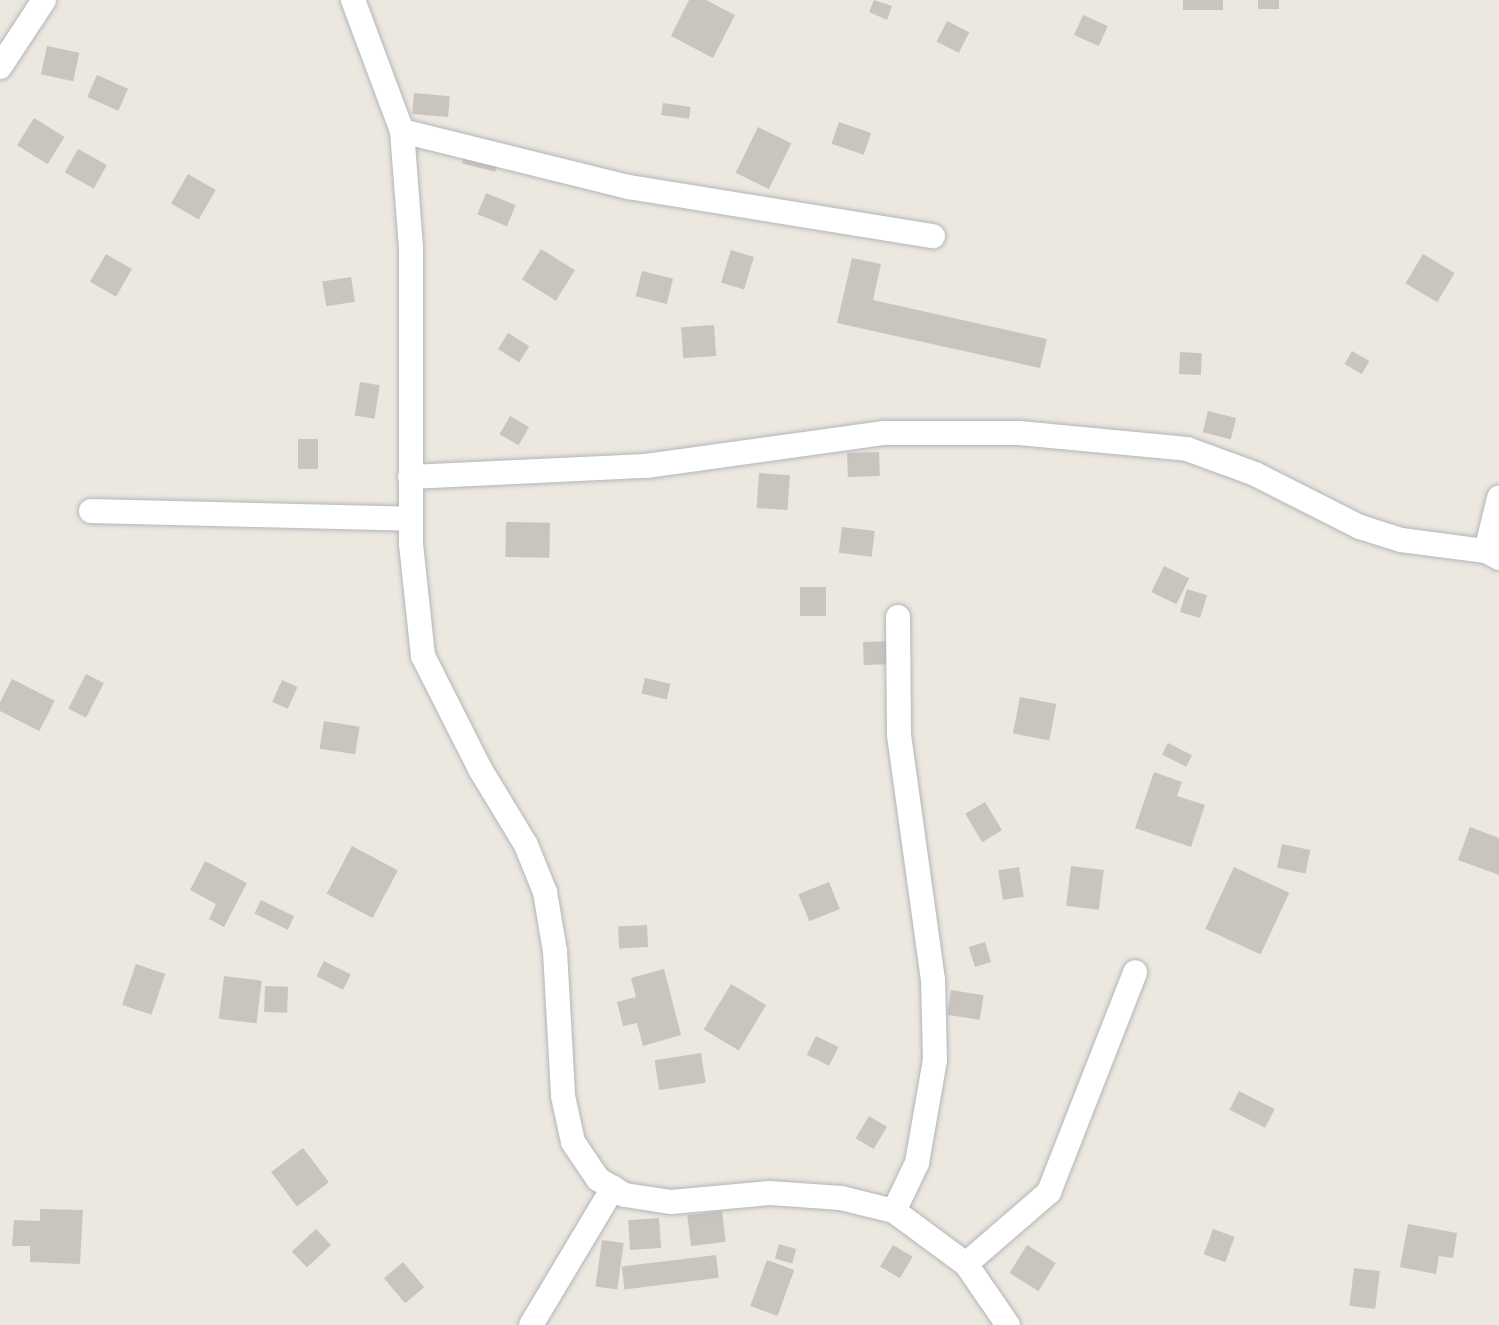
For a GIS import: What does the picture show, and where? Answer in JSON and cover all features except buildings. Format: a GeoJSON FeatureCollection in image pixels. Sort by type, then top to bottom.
{"type":"FeatureCollection","features":[{"type":"Feature","properties":{"kind":"street"},"geometry":{"type":"LineString","coordinates":[[0,67],[44,0]]}},
{"type":"Feature","properties":{"kind":"street"},"geometry":{"type":"LineString","coordinates":[[353,0],[402,131],[411,248],[410,519],[423,656],[480,769],[526,845],[545,892],[573,1142],[598,1179],[625,1195],[671,1202],[770,1193],[841,1198],[894,1211],[966,1264],[1008,1325]]}},
{"type":"Feature","properties":{"kind":"street"},"geometry":{"type":"LineString","coordinates":[[402,131],[629,187],[933,236]]}},
{"type":"Feature","properties":{"kind":"street"},"geometry":{"type":"LineString","coordinates":[[410,477],[646,466],[883,433],[1019,433],[1187,449],[1255,474],[1360,527],[1401,540],[1492,554],[1499,498]]}},
{"type":"Feature","properties":{"kind":"street"},"geometry":{"type":"LineString","coordinates":[[91,511],[410,519]]}},
{"type":"Feature","properties":{"kind":"street"},"geometry":{"type":"LineString","coordinates":[[894,1211],[917,1163],[935,1060],[933,980],[899,734],[898,617]]}},
{"type":"Feature","properties":{"kind":"street"},"geometry":{"type":"LineString","coordinates":[[966,1264],[1049,1192],[1135,972]]}},
{"type":"Feature","properties":{"kind":"street"},"geometry":{"type":"LineString","coordinates":[[531,1325],[613,1188]]}}]}
